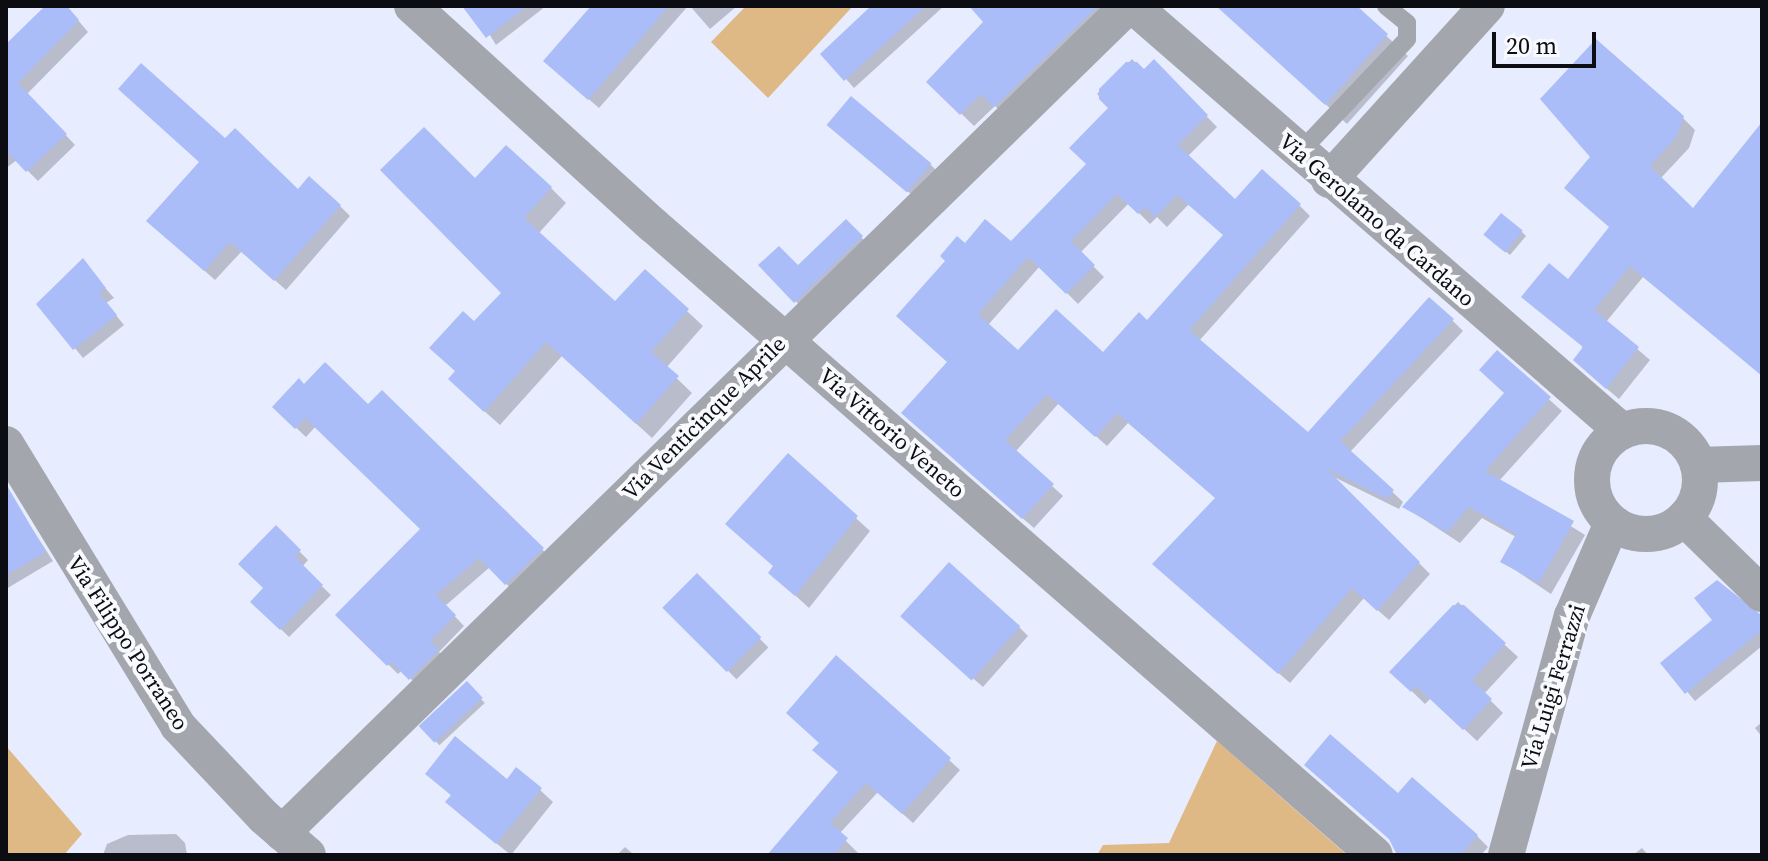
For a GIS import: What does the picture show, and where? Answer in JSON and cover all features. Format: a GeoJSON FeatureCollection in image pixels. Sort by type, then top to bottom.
{"type":"FeatureCollection","features":[{"type":"Feature","properties":{"kind":"street","name":"Via Vittorio Veneto"},"geometry":{"type":"LineString","coordinates":[[412,6],[784,339],[1375,855]]}},
{"type":"Feature","properties":{"kind":"street"},"geometry":{"type":"LineString","coordinates":[[1329,180],[1487,6]]}},
{"type":"Feature","properties":{"kind":"street","name":"Via Venticinque Aprile"},"geometry":{"type":"LineString","coordinates":[[295,844],[784,339],[1140,9]]}},
{"type":"Feature","properties":{"kind":"street","name":"Via Gerolamo da Cardano"},"geometry":{"type":"LineString","coordinates":[[1140,9],[1329,180],[1622,431]]}},
{"type":"Feature","properties":{"kind":"street"},"geometry":{"type":"LineString","coordinates":[[1653,426],[1668,430],[1682,439],[1698,465],[1695,502],[1684,518],[1657,533],[1626,531],[1612,523],[1596,501],[1592,474],[1597,456],[1622,431],[1653,426]]}},
{"type":"Feature","properties":{"kind":"street","name":"Via Filippo Porraneo"},"geometry":{"type":"LineString","coordinates":[[6,444],[178,726],[295,844]]}},
{"type":"Feature","properties":{"kind":"street"},"geometry":{"type":"LineString","coordinates":[[1698,465],[1762,463]]}},
{"type":"Feature","properties":{"kind":"street"},"geometry":{"type":"LineString","coordinates":[[1684,518],[1762,594]]}},
{"type":"Feature","properties":{"kind":"street","name":"Via Luigi Ferrazzi"},"geometry":{"type":"LineString","coordinates":[[1506,855],[1572,616],[1612,523]]}},
{"type":"Feature","properties":{"kind":"lane"},"geometry":{"type":"LineString","coordinates":[[1299,153],[1407,39],[1407,23],[1386,6]]}},
{"type":"Feature","properties":{"kind":"shaded area"},"geometry":{"type":"Polygon","coordinates":[[[746,6],[853,6],[768,98],[711,42],[746,6]]]}},
{"type":"Feature","properties":{"kind":"shaded area"},"geometry":{"type":"Polygon","coordinates":[[[1217,741],[1347,855],[1097,855],[1103,845],[1169,843],[1217,741]]]}},
{"type":"Feature","properties":{"kind":"shaded area"},"geometry":{"type":"Polygon","coordinates":[[[6,746],[82,834],[64,855],[6,855],[6,746]]]}},
{"type":"Feature","properties":{"kind":"building"},"geometry":{"type":"Polygon","coordinates":[[[45,6],[67,6],[79,20],[18,83],[67,134],[26,172],[6,151],[6,44],[45,6]]]}},
{"type":"Feature","properties":{"kind":"building"},"geometry":{"type":"Polygon","coordinates":[[[462,6],[527,6],[486,38],[462,6]]]}},
{"type":"Feature","properties":{"kind":"building"},"geometry":{"type":"Polygon","coordinates":[[[591,6],[669,6],[588,100],[543,61],[591,6]]]}},
{"type":"Feature","properties":{"kind":"building"},"geometry":{"type":"Polygon","coordinates":[[[871,6],[926,6],[844,81],[820,54],[871,6]]]}},
{"type":"Feature","properties":{"kind":"building"},"geometry":{"type":"Polygon","coordinates":[[[969,6],[1098,6],[994,107],[981,94],[960,115],[926,82],[983,22],[969,6]]]}},
{"type":"Feature","properties":{"kind":"building"},"geometry":{"type":"Polygon","coordinates":[[[1216,6],[1357,6],[1388,34],[1325,105],[1216,6]]]}},
{"type":"Feature","properties":{"kind":"building"},"geometry":{"type":"Polygon","coordinates":[[[1596,39],[1684,116],[1677,136],[1650,166],[1693,208],[1762,122],[1762,376],[1630,266],[1594,310],[1639,347],[1606,389],[1573,360],[1583,347],[1521,297],[1549,263],[1568,279],[1609,227],[1564,188],[1590,157],[1540,99],[1596,39]]]}},
{"type":"Feature","properties":{"kind":"building"},"geometry":{"type":"Polygon","coordinates":[[[1154,59],[1208,115],[1178,145],[1235,199],[1262,169],[1301,204],[1189,330],[1308,432],[1429,297],[1454,319],[1340,441],[1394,490],[1387,499],[1326,468],[1420,562],[1377,611],[1352,588],[1278,674],[1152,564],[1215,498],[1117,413],[1095,437],[1047,394],[1005,440],[1054,484],[1022,519],[901,413],[947,362],[896,316],[945,261],[940,256],[957,236],[965,243],[985,219],[1018,247],[1011,241],[1086,164],[1069,148],[1108,108],[1099,99],[1099,89],[1126,62],[1137,62],[1144,69],[1154,59]],[[1117,194],[1071,241],[1095,265],[1066,294],[1028,257],[978,314],[1018,350],[1056,309],[1103,352],[1139,312],[1147,320],[1223,235],[1177,195],[1155,217],[1145,207],[1138,214],[1117,194]]]}},
{"type":"Feature","properties":{"kind":"building"},"geometry":{"type":"Polygon","coordinates":[[[141,63],[225,138],[235,128],[298,189],[309,176],[341,205],[274,281],[230,242],[204,271],[146,221],[199,162],[118,89],[141,63]]]}},
{"type":"Feature","properties":{"kind":"building"},"geometry":{"type":"Polygon","coordinates":[[[851,96],[931,163],[907,193],[827,125],[851,96]]]}},
{"type":"Feature","properties":{"kind":"building"},"geometry":{"type":"Polygon","coordinates":[[[424,127],[475,178],[506,145],[552,187],[524,218],[615,301],[645,269],[689,309],[651,352],[679,376],[636,424],[546,342],[484,412],[448,379],[455,371],[429,348],[463,311],[474,321],[501,293],[380,170],[424,127]]]}},
{"type":"Feature","properties":{"kind":"building"},"geometry":{"type":"Polygon","coordinates":[[[1501,213],[1523,231],[1505,252],[1483,235],[1501,213]]]}},
{"type":"Feature","properties":{"kind":"building"},"geometry":{"type":"Polygon","coordinates":[[[846,219],[863,236],[794,303],[758,265],[779,246],[798,265],[846,219]]]}},
{"type":"Feature","properties":{"kind":"building"},"geometry":{"type":"Polygon","coordinates":[[[83,258],[106,288],[99,293],[117,315],[73,350],[36,304],[83,258]]]}},
{"type":"Feature","properties":{"kind":"building"},"geometry":{"type":"Polygon","coordinates":[[[1497,350],[1551,397],[1485,471],[1574,521],[1539,583],[1500,562],[1516,534],[1469,507],[1447,532],[1402,507],[1504,393],[1479,370],[1497,350]]]}},
{"type":"Feature","properties":{"kind":"building"},"geometry":{"type":"Polygon","coordinates":[[[325,362],[368,404],[382,390],[544,548],[505,585],[479,558],[436,595],[456,615],[430,641],[439,650],[409,680],[391,662],[387,666],[335,615],[420,529],[305,418],[295,429],[272,407],[299,378],[304,384],[325,362]]]}},
{"type":"Feature","properties":{"kind":"building"},"geometry":{"type":"Polygon","coordinates":[[[788,453],[858,516],[795,596],[768,573],[773,566],[725,524],[788,453]]]}},
{"type":"Feature","properties":{"kind":"building"},"geometry":{"type":"Polygon","coordinates":[[[6,484],[46,552],[6,575],[6,484]]]}},
{"type":"Feature","properties":{"kind":"building"},"geometry":{"type":"Polygon","coordinates":[[[276,525],[301,550],[295,557],[323,585],[280,630],[250,602],[263,588],[238,564],[276,525]]]}},
{"type":"Feature","properties":{"kind":"building"},"geometry":{"type":"Polygon","coordinates":[[[949,562],[1020,626],[971,680],[900,616],[949,562]]]}},
{"type":"Feature","properties":{"kind":"building"},"geometry":{"type":"Polygon","coordinates":[[[697,573],[761,637],[727,672],[662,608],[697,573]]]}},
{"type":"Feature","properties":{"kind":"building"},"geometry":{"type":"Polygon","coordinates":[[[1717,580],[1760,614],[1762,630],[1685,694],[1660,663],[1712,620],[1694,598],[1717,580]]]}},
{"type":"Feature","properties":{"kind":"building"},"geometry":{"type":"Polygon","coordinates":[[[1453,605],[1464,605],[1506,643],[1472,680],[1492,699],[1463,730],[1416,686],[1411,692],[1389,672],[1453,605]]]}},
{"type":"Feature","properties":{"kind":"building"},"geometry":{"type":"Polygon","coordinates":[[[836,655],[951,758],[902,814],[866,783],[830,823],[848,838],[834,855],[767,855],[838,772],[812,750],[819,743],[786,713],[836,655]]]}},
{"type":"Feature","properties":{"kind":"building"},"geometry":{"type":"Polygon","coordinates":[[[467,681],[483,698],[434,743],[419,726],[467,681]]]}},
{"type":"Feature","properties":{"kind":"building"},"geometry":{"type":"Polygon","coordinates":[[[1330,734],[1398,793],[1412,777],[1478,835],[1461,855],[1397,855],[1389,839],[1304,765],[1330,734]]]}},
{"type":"Feature","properties":{"kind":"building"},"geometry":{"type":"Polygon","coordinates":[[[455,736],[507,779],[516,767],[542,788],[496,844],[445,802],[451,795],[425,774],[455,736]]]}}]}
